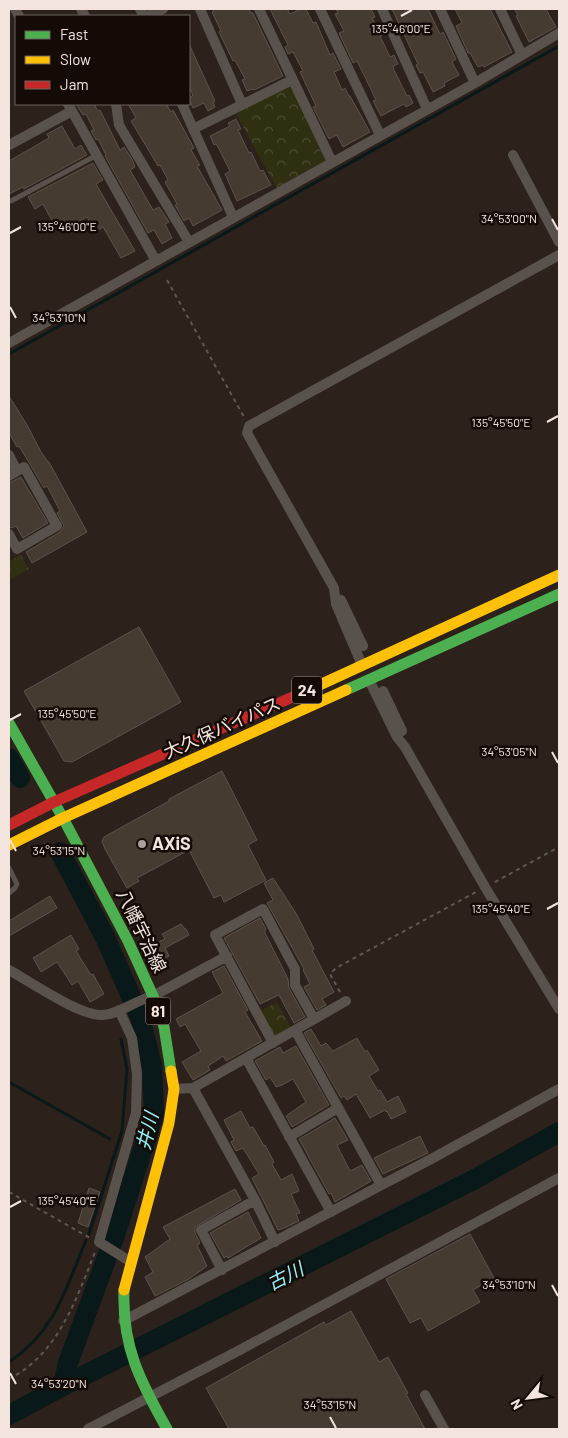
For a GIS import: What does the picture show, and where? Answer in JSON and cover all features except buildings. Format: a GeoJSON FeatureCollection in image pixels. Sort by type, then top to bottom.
{"type":"FeatureCollection","features":[{"type":"Feature","properties":{"kind":"main road","name":"大久保バイパス"},"geometry":{"type":"LineString","coordinates":[[9,825],[54,802],[559,575]]}},
{"type":"Feature","properties":{"kind":"main road","name":"大久保バイパス"},"geometry":{"type":"LineString","coordinates":[[9,845],[63,818],[559,594]]}},
{"type":"Feature","properties":{"kind":"main road","name":"八幡宇治線"},"geometry":{"type":"LineString","coordinates":[[9,723],[63,818],[128,941],[149,997],[164,1027],[174,1090],[169,1123],[124,1288],[124,1324],[134,1366],[167,1429]]}},
{"type":"Feature","properties":{"kind":"street"},"geometry":{"type":"LineString","coordinates":[[148,15],[163,9]]}},
{"type":"Feature","properties":{"kind":"street"},"geometry":{"type":"LineString","coordinates":[[200,9],[242,104]]}},
{"type":"Feature","properties":{"kind":"street"},"geometry":{"type":"LineString","coordinates":[[259,9],[332,162]]}},
{"type":"Feature","properties":{"kind":"street"},"geometry":{"type":"LineString","coordinates":[[320,9],[380,135]]}},
{"type":"Feature","properties":{"kind":"street"},"geometry":{"type":"LineString","coordinates":[[382,9],[427,108]]}},
{"type":"Feature","properties":{"kind":"street"},"geometry":{"type":"LineString","coordinates":[[440,9],[475,83]]}},
{"type":"Feature","properties":{"kind":"street"},"geometry":{"type":"LineString","coordinates":[[500,9],[522,55]]}},
{"type":"Feature","properties":{"kind":"street"},"geometry":{"type":"LineString","coordinates":[[9,343],[427,108],[475,83],[559,33]]}},
{"type":"Feature","properties":{"kind":"street"},"geometry":{"type":"LineString","coordinates":[[193,129],[292,80]]}},
{"type":"Feature","properties":{"kind":"street"},"geometry":{"type":"LineString","coordinates":[[116,105],[119,125],[189,242]]}},
{"type":"Feature","properties":{"kind":"street"},"geometry":{"type":"LineString","coordinates":[[182,105],[233,217]]}},
{"type":"Feature","properties":{"kind":"street"},"geometry":{"type":"LineString","coordinates":[[9,146],[70,107],[156,261]]}},
{"type":"Feature","properties":{"kind":"street"},"geometry":{"type":"LineString","coordinates":[[513,155],[559,242]]}},
{"type":"Feature","properties":{"kind":"street"},"geometry":{"type":"LineString","coordinates":[[363,646],[341,599],[247,433],[249,426],[559,255]]}},
{"type":"Feature","properties":{"kind":"street"},"geometry":{"type":"LineString","coordinates":[[9,455],[13,473],[24,467],[57,526],[17,549],[9,534]]}},
{"type":"Feature","properties":{"kind":"street"},"geometry":{"type":"LineString","coordinates":[[334,588],[336,604],[362,665]]}},
{"type":"Feature","properties":{"kind":"street"},"geometry":{"type":"LineString","coordinates":[[369,680],[397,737],[405,747],[485,888],[559,1009]]}},
{"type":"Feature","properties":{"kind":"street"},"geometry":{"type":"LineString","coordinates":[[383,691],[406,740],[405,747]]}},
{"type":"Feature","properties":{"kind":"street"},"geometry":{"type":"LineString","coordinates":[[273,1043],[215,934],[263,910],[295,969],[295,985],[314,1019]]}},
{"type":"Feature","properties":{"kind":"street"},"geometry":{"type":"LineString","coordinates":[[9,970],[83,1012],[102,1016],[149,997],[227,956]]}},
{"type":"Feature","properties":{"kind":"street"},"geometry":{"type":"LineString","coordinates":[[174,1090],[193,1088],[346,1001]]}},
{"type":"Feature","properties":{"kind":"street"},"geometry":{"type":"LineString","coordinates":[[119,1010],[132,1038],[137,1074],[136,1113],[98,1242],[131,1262]]}},
{"type":"Feature","properties":{"kind":"street"},"geometry":{"type":"LineString","coordinates":[[295,1030],[381,1185]]}},
{"type":"Feature","properties":{"kind":"street"},"geometry":{"type":"LineString","coordinates":[[246,1058],[331,1212]]}},
{"type":"Feature","properties":{"kind":"street"},"geometry":{"type":"LineString","coordinates":[[193,1088],[255,1200],[275,1242]]}},
{"type":"Feature","properties":{"kind":"street"},"geometry":{"type":"LineString","coordinates":[[124,1324],[559,1089]]}},
{"type":"Feature","properties":{"kind":"street"},"geometry":{"type":"LineString","coordinates":[[289,1137],[338,1108]]}},
{"type":"Feature","properties":{"kind":"street"},"geometry":{"type":"LineString","coordinates":[[88,1429],[148,1395],[559,1178]]}},
{"type":"Feature","properties":{"kind":"street"},"geometry":{"type":"LineString","coordinates":[[222,1270],[201,1230],[255,1200]]}},
{"type":"Feature","properties":{"kind":"street"},"geometry":{"type":"LineString","coordinates":[[425,1395],[444,1429]]}},
{"type":"Feature","properties":{"kind":"lane"},"geometry":{"type":"LineString","coordinates":[[11,201],[98,155]]}},
{"type":"Feature","properties":{"kind":"lane"},"geometry":{"type":"LineString","coordinates":[[9,868],[17,884],[9,893]]}},
{"type":"Feature","properties":{"kind":"path"},"geometry":{"type":"LineString","coordinates":[[167,280],[249,426]]}},
{"type":"Feature","properties":{"kind":"path"},"geometry":{"type":"LineString","coordinates":[[39,843],[66,848]]}},
{"type":"Feature","properties":{"kind":"path"},"geometry":{"type":"LineString","coordinates":[[346,1001],[330,974],[336,968],[559,847]]}},
{"type":"Feature","properties":{"kind":"path"},"geometry":{"type":"LineString","coordinates":[[9,1192],[98,1242],[76,1302],[53,1342],[23,1372],[9,1379]]}},
{"type":"Feature","properties":{"kind":"green space"},"geometry":{"type":"Polygon","coordinates":[[[291,86],[326,162],[277,189],[235,112],[291,86]]]}},
{"type":"Feature","properties":{"kind":"green space"},"geometry":{"type":"Polygon","coordinates":[[[21,555],[29,569],[9,580],[9,561],[21,555]]]}},
{"type":"Feature","properties":{"kind":"green space"},"geometry":{"type":"Polygon","coordinates":[[[277,1002],[291,1028],[274,1037],[261,1011],[277,1002]]]}},
{"type":"Feature","properties":{"kind":"waterway"},"geometry":{"type":"LineString","coordinates":[[9,354],[559,46]]}},
{"type":"Feature","properties":{"kind":"waterway","name":"井川"},"geometry":{"type":"LineString","coordinates":[[9,758],[20,778]]}},
{"type":"Feature","properties":{"kind":"waterway","name":"井川"},"geometry":{"type":"LineString","coordinates":[[60,852],[105,937],[140,1017],[152,1066],[154,1114],[114,1238],[68,1363],[63,1386]]}},
{"type":"Feature","properties":{"kind":"waterway"},"geometry":{"type":"LineString","coordinates":[[89,1234],[122,1131],[127,1069],[121,1039]]}},
{"type":"Feature","properties":{"kind":"waterway"},"geometry":{"type":"LineString","coordinates":[[9,1082],[110,1139]]}},
{"type":"Feature","properties":{"kind":"waterway","name":"古川"},"geometry":{"type":"LineString","coordinates":[[9,1415],[477,1178],[559,1132]]}},
{"type":"Feature","properties":{"kind":"waterway"},"geometry":{"type":"LineString","coordinates":[[9,1362],[25,1350],[48,1323],[65,1292],[86,1240]]}},
{"type":"Feature","properties":{"kind":"traffic: fast"},"geometry":{"type":"LineString","coordinates":[[346,690],[559,594]]}},
{"type":"Feature","properties":{"kind":"traffic: fast"},"geometry":{"type":"LineString","coordinates":[[9,723],[63,818],[128,941],[153,996],[164,1027],[171,1071]]}},
{"type":"Feature","properties":{"kind":"traffic: fast"},"geometry":{"type":"LineString","coordinates":[[124,1290],[126,1329],[135,1363],[141,1379],[167,1429]]}},
{"type":"Feature","properties":{"kind":"traffic: slow"},"geometry":{"type":"LineString","coordinates":[[313,688],[559,575]]}},
{"type":"Feature","properties":{"kind":"traffic: slow"},"geometry":{"type":"LineString","coordinates":[[9,845],[63,818],[346,690]]}},
{"type":"Feature","properties":{"kind":"traffic: slow"},"geometry":{"type":"LineString","coordinates":[[124,1290],[169,1123],[174,1089],[171,1071]]}},
{"type":"Feature","properties":{"kind":"traffic: jam"},"geometry":{"type":"LineString","coordinates":[[9,825],[54,802],[313,688]]}},
{"type":"Feature","properties":{"kind":"place","name":"AXiS"},"geometry":{"type":"Point","coordinates":[142,844]}}]}
